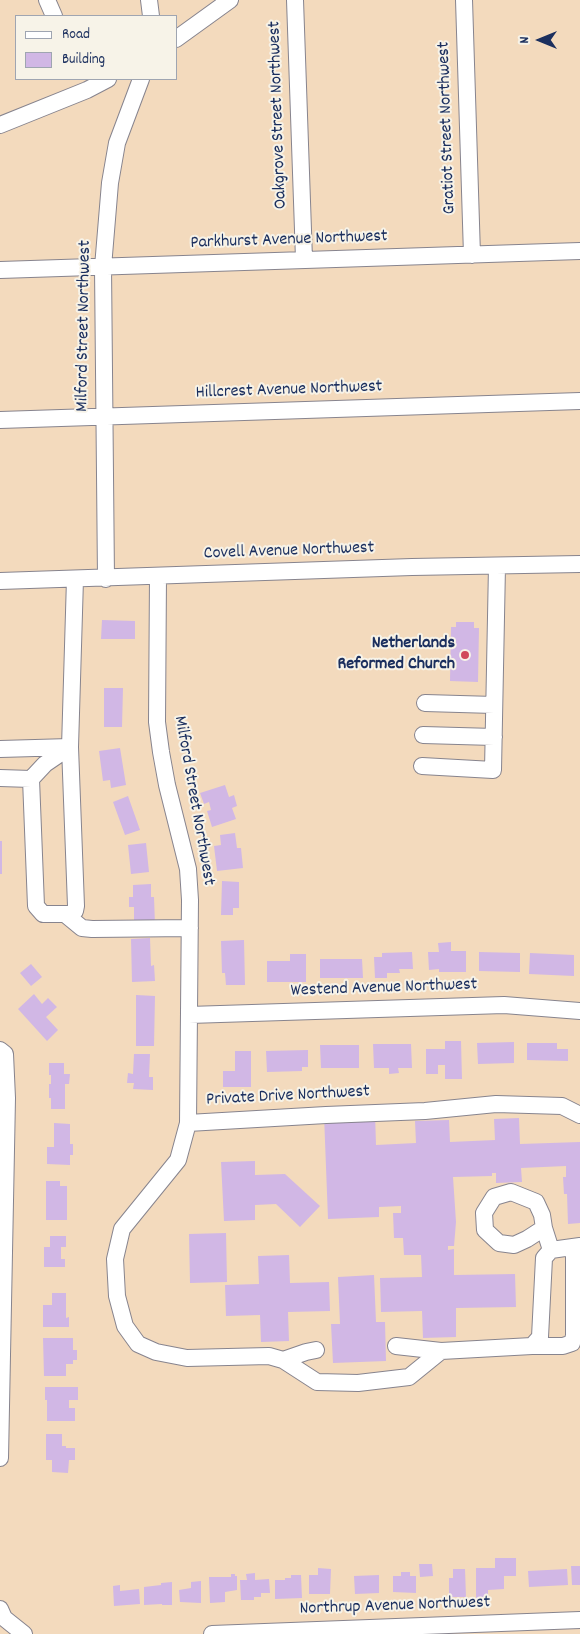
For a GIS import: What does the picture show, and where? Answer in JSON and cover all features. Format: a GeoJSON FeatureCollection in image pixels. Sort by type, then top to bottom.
{"type":"FeatureCollection","features":[{"type":"Feature","properties":{"kind":"street"},"geometry":{"type":"LineString","coordinates":[[47,0],[54,15]]}},
{"type":"Feature","properties":{"kind":"street"},"geometry":{"type":"LineString","coordinates":[[149,0],[151,15]]}},
{"type":"Feature","properties":{"kind":"street"},"geometry":{"type":"LineString","coordinates":[[178,37],[230,0]]}},
{"type":"Feature","properties":{"kind":"street","name":"Oakgrove Street Northwest"},"geometry":{"type":"LineString","coordinates":[[295,0],[304,259]]}},
{"type":"Feature","properties":{"kind":"street","name":"Gratiot Street Northwest"},"geometry":{"type":"LineString","coordinates":[[464,0],[472,255]]}},
{"type":"Feature","properties":{"kind":"street"},"geometry":{"type":"LineString","coordinates":[[0,125],[84,84],[103,80]]}},
{"type":"Feature","properties":{"kind":"street","name":"Milford Street Northwest"},"geometry":{"type":"LineString","coordinates":[[106,579],[103,268],[110,183],[117,143],[140,80]]}},
{"type":"Feature","properties":{"kind":"street","name":"Parkhurst Avenue Northwest"},"geometry":{"type":"LineString","coordinates":[[0,270],[580,251]]}},
{"type":"Feature","properties":{"kind":"street","name":"Hillcrest Avenue Northwest"},"geometry":{"type":"LineString","coordinates":[[0,420],[580,401]]}},
{"type":"Feature","properties":{"kind":"street","name":"Covell Avenue Northwest"},"geometry":{"type":"LineString","coordinates":[[0,581],[106,579],[412,567],[580,564]]}},
{"type":"Feature","properties":{"kind":"street"},"geometry":{"type":"LineString","coordinates":[[422,766],[493,770],[497,566]]}},
{"type":"Feature","properties":{"kind":"street","name":"Milford Street Northwest"},"geometry":{"type":"LineString","coordinates":[[158,576],[157,722],[167,786],[188,869],[190,900],[188,1123]]}},
{"type":"Feature","properties":{"kind":"street"},"geometry":{"type":"LineString","coordinates":[[31,778],[36,906],[43,914],[71,914],[75,911],[76,906],[70,747],[75,579]]}},
{"type":"Feature","properties":{"kind":"street"},"geometry":{"type":"LineString","coordinates":[[424,703],[494,705]]}},
{"type":"Feature","properties":{"kind":"street"},"geometry":{"type":"LineString","coordinates":[[423,735],[494,737]]}},
{"type":"Feature","properties":{"kind":"street"},"geometry":{"type":"LineString","coordinates":[[0,749],[70,747]]}},
{"type":"Feature","properties":{"kind":"street"},"geometry":{"type":"LineString","coordinates":[[0,778],[31,778],[45,764],[70,747]]}},
{"type":"Feature","properties":{"kind":"street"},"geometry":{"type":"LineString","coordinates":[[65,914],[82,928],[190,928]]}},
{"type":"Feature","properties":{"kind":"street","name":"Westend Avenue Northwest"},"geometry":{"type":"LineString","coordinates":[[189,1015],[504,1005],[580,1011]]}},
{"type":"Feature","properties":{"kind":"street"},"geometry":{"type":"LineString","coordinates":[[0,1050],[5,1054],[6,1071],[0,1458]]}},
{"type":"Feature","properties":{"kind":"street","name":"Private Drive Northwest"},"geometry":{"type":"LineString","coordinates":[[440,1351],[409,1377],[358,1383],[317,1382],[283,1360],[269,1356],[187,1358],[156,1352],[138,1344],[125,1326],[117,1296],[115,1259],[122,1229],[178,1160],[188,1123],[326,1114],[424,1111],[496,1104],[562,1106],[580,1115]]}},
{"type":"Feature","properties":{"kind":"street"},"geometry":{"type":"LineString","coordinates":[[544,1228],[551,1250]]}},
{"type":"Feature","properties":{"kind":"street"},"geometry":{"type":"LineString","coordinates":[[396,1346],[440,1351],[563,1346],[572,1343],[574,1336],[577,1247],[551,1250],[544,1258],[540,1337],[532,1346]]}},
{"type":"Feature","properties":{"kind":"street"},"geometry":{"type":"LineString","coordinates":[[283,1360],[316,1350]]}},
{"type":"Feature","properties":{"kind":"street"},"geometry":{"type":"LineString","coordinates":[[0,1609],[4,1618],[24,1634]]}},
{"type":"Feature","properties":{"kind":"street","name":"Northrup Avenue Northwest"},"geometry":{"type":"LineString","coordinates":[[212,1634],[580,1620]]}},
{"type":"Feature","properties":{"kind":"building"},"geometry":{"type":"Polygon","coordinates":[[[102,620],[135,621],[135,639],[101,639],[102,620]]]}},
{"type":"Feature","properties":{"kind":"building","name":"Netherlands Reformed Church"},"geometry":{"type":"Polygon","coordinates":[[[456,622],[474,622],[474,628],[479,628],[478,682],[450,681],[451,627],[456,627],[456,622]]]}},
{"type":"Feature","properties":{"kind":"building"},"geometry":{"type":"Polygon","coordinates":[[[104,688],[123,688],[122,727],[104,727],[104,688]]]}},
{"type":"Feature","properties":{"kind":"building"},"geometry":{"type":"Polygon","coordinates":[[[120,748],[126,785],[111,788],[110,780],[103,781],[99,751],[120,748]]]}},
{"type":"Feature","properties":{"kind":"building"},"geometry":{"type":"Polygon","coordinates":[[[225,785],[229,797],[234,795],[237,806],[232,808],[236,819],[212,827],[207,811],[211,810],[209,802],[204,804],[200,793],[225,785]]]}},
{"type":"Feature","properties":{"kind":"building"},"geometry":{"type":"Polygon","coordinates":[[[128,796],[140,830],[125,835],[113,802],[128,796]]]}},
{"type":"Feature","properties":{"kind":"building"},"geometry":{"type":"Polygon","coordinates":[[[235,833],[237,848],[241,848],[243,868],[217,871],[214,846],[221,845],[220,835],[235,833]]]}},
{"type":"Feature","properties":{"kind":"building"},"geometry":{"type":"Polygon","coordinates":[[[0,841],[2,841],[2,874],[0,874],[0,841]]]}},
{"type":"Feature","properties":{"kind":"building"},"geometry":{"type":"Polygon","coordinates":[[[146,843],[149,872],[131,874],[128,845],[146,843]]]}},
{"type":"Feature","properties":{"kind":"building"},"geometry":{"type":"Polygon","coordinates":[[[222,881],[239,882],[239,908],[233,908],[233,915],[221,915],[222,881]]]}},
{"type":"Feature","properties":{"kind":"building"},"geometry":{"type":"Polygon","coordinates":[[[151,884],[151,897],[154,897],[155,925],[134,926],[134,907],[129,907],[129,897],[133,897],[133,885],[151,884]]]}},
{"type":"Feature","properties":{"kind":"building"},"geometry":{"type":"Polygon","coordinates":[[[150,938],[151,966],[154,965],[155,981],[132,982],[131,939],[150,938]]]}},
{"type":"Feature","properties":{"kind":"building"},"geometry":{"type":"Polygon","coordinates":[[[244,940],[245,985],[226,985],[225,973],[222,973],[221,941],[244,940]]]}},
{"type":"Feature","properties":{"kind":"building"},"geometry":{"type":"Polygon","coordinates":[[[451,942],[451,951],[466,951],[466,972],[439,972],[439,969],[429,970],[428,952],[439,952],[438,943],[451,942]]]}},
{"type":"Feature","properties":{"kind":"building"},"geometry":{"type":"Polygon","coordinates":[[[412,952],[413,969],[399,969],[400,973],[387,973],[387,978],[375,978],[374,957],[382,957],[382,953],[412,952]]]}},
{"type":"Feature","properties":{"kind":"building"},"geometry":{"type":"Polygon","coordinates":[[[479,952],[520,953],[520,972],[479,971],[479,952]]]}},
{"type":"Feature","properties":{"kind":"building"},"geometry":{"type":"Polygon","coordinates":[[[530,953],[574,955],[574,976],[529,974],[530,953]]]}},
{"type":"Feature","properties":{"kind":"building"},"geometry":{"type":"Polygon","coordinates":[[[290,954],[306,954],[306,982],[267,982],[267,961],[290,961],[290,954]]]}},
{"type":"Feature","properties":{"kind":"building"},"geometry":{"type":"Polygon","coordinates":[[[320,959],[362,959],[363,978],[320,978],[320,959]]]}},
{"type":"Feature","properties":{"kind":"building"},"geometry":{"type":"Polygon","coordinates":[[[31,964],[42,977],[31,986],[20,973],[31,964]]]}},
{"type":"Feature","properties":{"kind":"building"},"geometry":{"type":"Polygon","coordinates":[[[34,994],[42,1004],[48,998],[57,1007],[46,1017],[58,1030],[47,1041],[18,1009],[34,994]]]}},
{"type":"Feature","properties":{"kind":"building"},"geometry":{"type":"Polygon","coordinates":[[[136,995],[155,996],[154,1046],[136,1046],[136,995]]]}},
{"type":"Feature","properties":{"kind":"building"},"geometry":{"type":"Polygon","coordinates":[[[445,1041],[461,1041],[462,1079],[445,1079],[445,1065],[438,1065],[438,1074],[426,1074],[426,1049],[445,1049],[445,1041]]]}},
{"type":"Feature","properties":{"kind":"building"},"geometry":{"type":"Polygon","coordinates":[[[514,1042],[514,1063],[478,1064],[477,1043],[514,1042]]]}},
{"type":"Feature","properties":{"kind":"building"},"geometry":{"type":"Polygon","coordinates":[[[527,1043],[557,1043],[557,1049],[568,1049],[568,1061],[527,1060],[527,1043]]]}},
{"type":"Feature","properties":{"kind":"building"},"geometry":{"type":"Polygon","coordinates":[[[373,1044],[411,1044],[412,1068],[398,1068],[399,1073],[389,1074],[389,1068],[374,1068],[373,1044]]]}},
{"type":"Feature","properties":{"kind":"building"},"geometry":{"type":"Polygon","coordinates":[[[320,1045],[359,1045],[359,1068],[321,1068],[320,1045]]]}},
{"type":"Feature","properties":{"kind":"building"},"geometry":{"type":"Polygon","coordinates":[[[308,1050],[308,1067],[302,1067],[302,1071],[267,1072],[266,1051],[308,1050]]]}},
{"type":"Feature","properties":{"kind":"building"},"geometry":{"type":"Polygon","coordinates":[[[235,1051],[251,1051],[251,1087],[223,1087],[223,1071],[235,1071],[235,1051]]]}},
{"type":"Feature","properties":{"kind":"building"},"geometry":{"type":"Polygon","coordinates":[[[134,1054],[150,1054],[149,1077],[153,1077],[153,1090],[133,1089],[134,1083],[127,1083],[128,1073],[133,1074],[134,1054]]]}},
{"type":"Feature","properties":{"kind":"building"},"geometry":{"type":"Polygon","coordinates":[[[49,1063],[64,1063],[64,1074],[70,1074],[69,1084],[65,1084],[65,1109],[51,1109],[51,1098],[49,1098],[51,1075],[49,1075],[49,1063]]]}},
{"type":"Feature","properties":{"kind":"building"},"geometry":{"type":"Polygon","coordinates":[[[375,1113],[376,1145],[416,1143],[415,1121],[449,1120],[450,1142],[495,1140],[494,1119],[519,1118],[520,1144],[580,1142],[580,1223],[568,1224],[567,1194],[564,1194],[563,1177],[566,1177],[566,1166],[521,1168],[522,1182],[496,1183],[496,1173],[492,1173],[492,1176],[453,1177],[456,1222],[454,1246],[448,1246],[448,1250],[454,1249],[454,1275],[515,1274],[516,1307],[456,1308],[456,1337],[423,1338],[422,1311],[381,1312],[380,1278],[422,1277],[421,1255],[404,1255],[403,1238],[394,1238],[393,1213],[401,1213],[401,1206],[379,1207],[379,1217],[328,1219],[324,1115],[375,1113]]]}},
{"type":"Feature","properties":{"kind":"building"},"geometry":{"type":"Polygon","coordinates":[[[54,1123],[70,1124],[70,1144],[73,1144],[73,1155],[70,1155],[70,1165],[47,1164],[47,1147],[54,1147],[54,1123]]]}},
{"type":"Feature","properties":{"kind":"building"},"geometry":{"type":"Polygon","coordinates":[[[255,1161],[255,1175],[285,1174],[320,1206],[300,1227],[276,1204],[255,1205],[255,1220],[224,1221],[221,1162],[255,1161]]]}},
{"type":"Feature","properties":{"kind":"building"},"geometry":{"type":"Polygon","coordinates":[[[46,1181],[60,1181],[60,1186],[67,1186],[67,1220],[46,1220],[46,1181]]]}},
{"type":"Feature","properties":{"kind":"building"},"geometry":{"type":"Polygon","coordinates":[[[226,1233],[227,1282],[190,1283],[189,1234],[226,1233]]]}},
{"type":"Feature","properties":{"kind":"building"},"geometry":{"type":"Polygon","coordinates":[[[50,1236],[66,1236],[66,1247],[61,1247],[61,1259],[65,1259],[65,1267],[44,1267],[44,1247],[50,1247],[50,1236]]]}},
{"type":"Feature","properties":{"kind":"building"},"geometry":{"type":"Polygon","coordinates":[[[289,1255],[290,1283],[329,1282],[330,1311],[288,1312],[289,1341],[261,1342],[260,1315],[226,1316],[225,1285],[259,1284],[258,1256],[289,1255]]]}},
{"type":"Feature","properties":{"kind":"building"},"geometry":{"type":"Polygon","coordinates":[[[374,1275],[376,1322],[385,1322],[386,1361],[333,1363],[331,1324],[340,1324],[338,1277],[374,1275]]]}},
{"type":"Feature","properties":{"kind":"building"},"geometry":{"type":"Polygon","coordinates":[[[52,1293],[66,1293],[66,1318],[69,1317],[69,1327],[43,1327],[43,1305],[52,1305],[52,1293]]]}},
{"type":"Feature","properties":{"kind":"building"},"geometry":{"type":"Polygon","coordinates":[[[43,1338],[73,1338],[73,1350],[77,1350],[77,1360],[73,1360],[73,1364],[66,1364],[66,1376],[44,1376],[43,1338]]]}},
{"type":"Feature","properties":{"kind":"building"},"geometry":{"type":"Polygon","coordinates":[[[45,1387],[78,1387],[78,1400],[69,1400],[69,1408],[75,1408],[75,1421],[47,1421],[45,1387]]]}},
{"type":"Feature","properties":{"kind":"building"},"geometry":{"type":"Polygon","coordinates":[[[46,1434],[62,1434],[62,1446],[75,1448],[75,1460],[69,1460],[68,1473],[52,1472],[52,1460],[46,1460],[46,1434]]]}},
{"type":"Feature","properties":{"kind":"building"},"geometry":{"type":"Polygon","coordinates":[[[495,1558],[516,1558],[516,1576],[504,1576],[504,1589],[488,1590],[488,1598],[476,1598],[476,1568],[495,1568],[495,1558]]]}},
{"type":"Feature","properties":{"kind":"building"},"geometry":{"type":"Polygon","coordinates":[[[419,1564],[432,1564],[433,1576],[420,1577],[419,1564]]]}},
{"type":"Feature","properties":{"kind":"building"},"geometry":{"type":"Polygon","coordinates":[[[571,1566],[580,1566],[580,1585],[572,1585],[571,1566]]]}},
{"type":"Feature","properties":{"kind":"building"},"geometry":{"type":"Polygon","coordinates":[[[318,1568],[331,1569],[330,1594],[309,1594],[309,1575],[318,1575],[318,1568]]]}},
{"type":"Feature","properties":{"kind":"building"},"geometry":{"type":"Polygon","coordinates":[[[453,1569],[465,1569],[466,1597],[449,1597],[449,1578],[453,1578],[453,1569]]]}},
{"type":"Feature","properties":{"kind":"building"},"geometry":{"type":"Polygon","coordinates":[[[567,1569],[568,1585],[529,1587],[528,1571],[567,1569]]]}},
{"type":"Feature","properties":{"kind":"building"},"geometry":{"type":"Polygon","coordinates":[[[401,1572],[410,1572],[410,1576],[416,1576],[416,1593],[393,1592],[393,1576],[401,1576],[401,1572]]]}},
{"type":"Feature","properties":{"kind":"building"},"geometry":{"type":"Polygon","coordinates":[[[255,1573],[255,1580],[269,1579],[270,1593],[261,1593],[261,1597],[254,1597],[254,1600],[241,1600],[240,1580],[247,1580],[246,1574],[255,1573]]]}},
{"type":"Feature","properties":{"kind":"building"},"geometry":{"type":"Polygon","coordinates":[[[231,1574],[237,1576],[237,1590],[225,1592],[225,1602],[210,1603],[209,1577],[231,1577],[231,1574]]]}},
{"type":"Feature","properties":{"kind":"building"},"geometry":{"type":"Polygon","coordinates":[[[291,1575],[301,1575],[302,1598],[275,1599],[275,1580],[285,1580],[285,1578],[291,1578],[291,1575]]]}},
{"type":"Feature","properties":{"kind":"building"},"geometry":{"type":"Polygon","coordinates":[[[379,1575],[379,1593],[355,1594],[354,1576],[379,1575]]]}},
{"type":"Feature","properties":{"kind":"building"},"geometry":{"type":"Polygon","coordinates":[[[201,1581],[201,1603],[180,1602],[179,1590],[191,1588],[191,1582],[201,1581]]]}},
{"type":"Feature","properties":{"kind":"building"},"geometry":{"type":"Polygon","coordinates":[[[172,1582],[172,1605],[144,1605],[144,1587],[172,1582]]]}},
{"type":"Feature","properties":{"kind":"building"},"geometry":{"type":"Polygon","coordinates":[[[120,1585],[120,1591],[139,1589],[140,1604],[114,1606],[113,1586],[120,1585]]]}},
{"type":"Feature","properties":{"kind":"place","name":"Netherlands Reformed Church"},"geometry":{"type":"Point","coordinates":[465,655]}}]}
